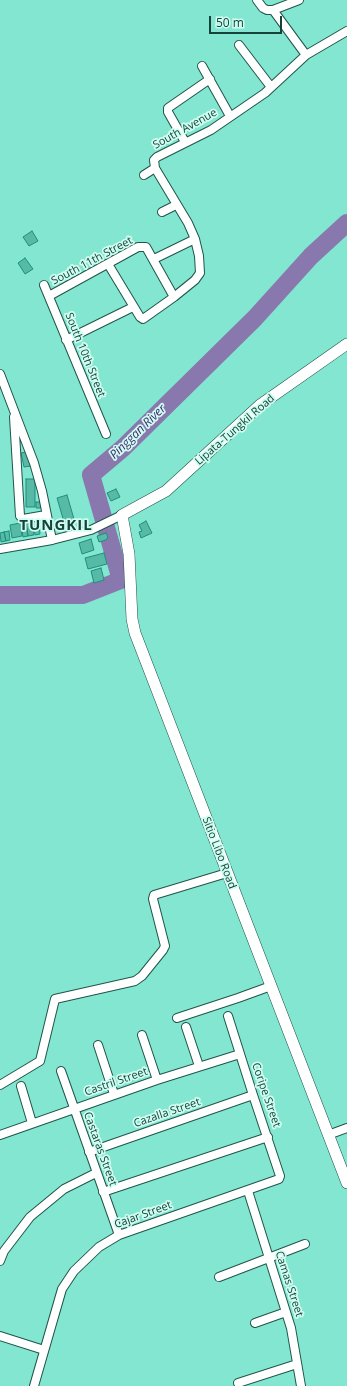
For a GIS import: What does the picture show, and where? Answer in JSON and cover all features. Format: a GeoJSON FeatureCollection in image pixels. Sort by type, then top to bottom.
{"type":"FeatureCollection","features":[{"type":"Feature","properties":{"kind":"street"},"geometry":{"type":"LineString","coordinates":[[257,0],[263,8],[267,10],[273,10],[299,0]]}},
{"type":"Feature","properties":{"kind":"street"},"geometry":{"type":"LineString","coordinates":[[273,10],[306,54]]}},
{"type":"Feature","properties":{"kind":"street","name":"South Avenue"},"geometry":{"type":"LineString","coordinates":[[174,298],[195,280],[200,273],[199,256],[195,239],[188,223],[155,168],[154,160],[185,142],[211,130],[265,93],[306,54],[347,31]]}},
{"type":"Feature","properties":{"kind":"street"},"geometry":{"type":"LineString","coordinates":[[239,45],[271,87]]}},
{"type":"Feature","properties":{"kind":"street"},"geometry":{"type":"LineString","coordinates":[[202,66],[230,116]]}},
{"type":"Feature","properties":{"kind":"street"},"geometry":{"type":"LineString","coordinates":[[185,142],[168,112],[168,108],[210,79]]}},
{"type":"Feature","properties":{"kind":"street"},"geometry":{"type":"LineString","coordinates":[[144,175],[155,168]]}},
{"type":"Feature","properties":{"kind":"street"},"geometry":{"type":"LineString","coordinates":[[162,212],[176,204]]}},
{"type":"Feature","properties":{"kind":"street"},"geometry":{"type":"LineString","coordinates":[[108,264],[133,307],[143,319],[174,298],[154,260],[195,239]]}},
{"type":"Feature","properties":{"kind":"street","name":"South 11th Street"},"geometry":{"type":"LineString","coordinates":[[49,296],[138,247],[146,247],[154,260]]}},
{"type":"Feature","properties":{"kind":"street","name":"South 10th Street"},"geometry":{"type":"LineString","coordinates":[[44,285],[106,434]]}},
{"type":"Feature","properties":{"kind":"street"},"geometry":{"type":"LineString","coordinates":[[66,340],[133,307]]}},
{"type":"Feature","properties":{"kind":"street","name":"Lipata-Tungkil Road"},"geometry":{"type":"LineString","coordinates":[[119,517],[166,491],[260,405],[347,344]]}},
{"type":"Feature","properties":{"kind":"street"},"geometry":{"type":"LineString","coordinates":[[0,374],[34,463],[42,491],[52,540]]}},
{"type":"Feature","properties":{"kind":"street"},"geometry":{"type":"LineString","coordinates":[[13,409],[20,516],[22,519],[46,515]]}},
{"type":"Feature","properties":{"kind":"street"},"geometry":{"type":"LineString","coordinates":[[0,549],[52,540],[91,530],[119,517]]}},
{"type":"Feature","properties":{"kind":"street","name":"Sitio Libo Road"},"geometry":{"type":"LineString","coordinates":[[119,517],[130,554],[132,619],[135,633],[347,1183]]}},
{"type":"Feature","properties":{"kind":"street"},"geometry":{"type":"LineString","coordinates":[[0,1085],[40,1061],[55,999],[130,982],[142,976],[165,946],[153,899],[154,895],[227,873]]}},
{"type":"Feature","properties":{"kind":"street"},"geometry":{"type":"LineString","coordinates":[[176,1018],[271,986]]}},
{"type":"Feature","properties":{"kind":"street","name":"Coripe Street"},"geometry":{"type":"LineString","coordinates":[[228,1016],[253,1096],[268,1136],[280,1176],[278,1181]]}},
{"type":"Feature","properties":{"kind":"street"},"geometry":{"type":"LineString","coordinates":[[186,1027],[199,1066]]}},
{"type":"Feature","properties":{"kind":"street"},"geometry":{"type":"LineString","coordinates":[[142,1035],[157,1080]]}},
{"type":"Feature","properties":{"kind":"street"},"geometry":{"type":"LineString","coordinates":[[98,1045],[114,1094]]}},
{"type":"Feature","properties":{"kind":"street","name":"Castril Street"},"geometry":{"type":"LineString","coordinates":[[0,1135],[114,1094],[240,1054]]}},
{"type":"Feature","properties":{"kind":"street","name":"Castaras Street"},"geometry":{"type":"LineString","coordinates":[[61,1071],[73,1109],[119,1235]]}},
{"type":"Feature","properties":{"kind":"street"},"geometry":{"type":"LineString","coordinates":[[21,1086],[32,1124]]}},
{"type":"Feature","properties":{"kind":"street","name":"Cazalla Street"},"geometry":{"type":"LineString","coordinates":[[89,1152],[253,1096]]}},
{"type":"Feature","properties":{"kind":"street"},"geometry":{"type":"LineString","coordinates":[[328,1135],[347,1128]]}},
{"type":"Feature","properties":{"kind":"street"},"geometry":{"type":"LineString","coordinates":[[103,1192],[268,1136]]}},
{"type":"Feature","properties":{"kind":"street"},"geometry":{"type":"LineString","coordinates":[[0,1261],[4,1252],[30,1217],[64,1189],[96,1173]]}},
{"type":"Feature","properties":{"kind":"street","name":"Cajar Street"},"geometry":{"type":"LineString","coordinates":[[34,1386],[62,1289],[74,1271],[99,1247],[119,1235],[278,1181]]}},
{"type":"Feature","properties":{"kind":"street","name":"Camas Street"},"geometry":{"type":"LineString","coordinates":[[248,1191],[291,1328],[301,1386]]}},
{"type":"Feature","properties":{"kind":"street"},"geometry":{"type":"LineString","coordinates":[[219,1277],[305,1244]]}},
{"type":"Feature","properties":{"kind":"street"},"geometry":{"type":"LineString","coordinates":[[255,1323],[286,1312]]}},
{"type":"Feature","properties":{"kind":"street"},"geometry":{"type":"LineString","coordinates":[[0,1336],[44,1350]]}},
{"type":"Feature","properties":{"kind":"street"},"geometry":{"type":"LineString","coordinates":[[238,1383],[297,1364]]}},
{"type":"Feature","properties":{"kind":"building"},"geometry":{"type":"Polygon","coordinates":[[[32,231],[38,241],[29,246],[23,237],[32,231]]]}},
{"type":"Feature","properties":{"kind":"building"},"geometry":{"type":"Polygon","coordinates":[[[25,258],[33,269],[25,274],[18,263],[25,258]]]}},
{"type":"Feature","properties":{"kind":"building"},"geometry":{"type":"Polygon","coordinates":[[[26,452],[31,466],[24,467],[21,453],[26,452]]]}},
{"type":"Feature","properties":{"kind":"building"},"geometry":{"type":"Polygon","coordinates":[[[26,479],[35,479],[35,507],[26,507],[26,479]]]}},
{"type":"Feature","properties":{"kind":"building"},"geometry":{"type":"Polygon","coordinates":[[[116,489],[120,497],[111,501],[107,493],[116,489]]]}},
{"type":"Feature","properties":{"kind":"building"},"geometry":{"type":"Polygon","coordinates":[[[67,495],[74,519],[64,522],[57,498],[67,495]]]}},
{"type":"Feature","properties":{"kind":"building"},"geometry":{"type":"Polygon","coordinates":[[[36,502],[41,502],[41,508],[36,508],[36,502]]]}},
{"type":"Feature","properties":{"kind":"building"},"geometry":{"type":"Polygon","coordinates":[[[146,521],[152,533],[141,538],[139,532],[142,531],[139,525],[146,521]]]}},
{"type":"Feature","properties":{"kind":"building"},"geometry":{"type":"Polygon","coordinates":[[[32,522],[34,535],[28,536],[26,523],[32,522]]]}},
{"type":"Feature","properties":{"kind":"building"},"geometry":{"type":"Polygon","coordinates":[[[20,523],[22,536],[12,538],[10,525],[20,523]]]}},
{"type":"Feature","properties":{"kind":"building"},"geometry":{"type":"Polygon","coordinates":[[[26,523],[28,536],[23,537],[21,524],[26,523]]]}},
{"type":"Feature","properties":{"kind":"building"},"geometry":{"type":"Polygon","coordinates":[[[39,526],[40,534],[35,535],[34,527],[39,526]]]}},
{"type":"Feature","properties":{"kind":"building"},"geometry":{"type":"Polygon","coordinates":[[[9,531],[10,540],[6,541],[4,532],[9,531]]]}},
{"type":"Feature","properties":{"kind":"building"},"geometry":{"type":"Polygon","coordinates":[[[4,532],[6,541],[1,542],[0,533],[4,532]]]}},
{"type":"Feature","properties":{"kind":"building"},"geometry":{"type":"Polygon","coordinates":[[[106,533],[108,537],[106,540],[99,542],[97,536],[106,533]]]}},
{"type":"Feature","properties":{"kind":"building"},"geometry":{"type":"Polygon","coordinates":[[[91,539],[94,550],[82,554],[79,543],[91,539]]]}},
{"type":"Feature","properties":{"kind":"building"},"geometry":{"type":"Polygon","coordinates":[[[104,553],[107,564],[88,569],[85,558],[104,553]]]}},
{"type":"Feature","properties":{"kind":"building"},"geometry":{"type":"Polygon","coordinates":[[[101,568],[104,580],[94,583],[91,571],[101,568]]]}},
{"type":"Feature","properties":{"kind":"waterway","name":"Pinggan River"},"geometry":{"type":"LineString","coordinates":[[0,595],[83,595],[121,580],[91,475],[123,448],[255,318],[311,256],[347,223]]}},
{"type":"Feature","properties":{"kind":"district","name":"TUNGKIL"},"geometry":{"type":"Point","coordinates":[56,526]}}]}
